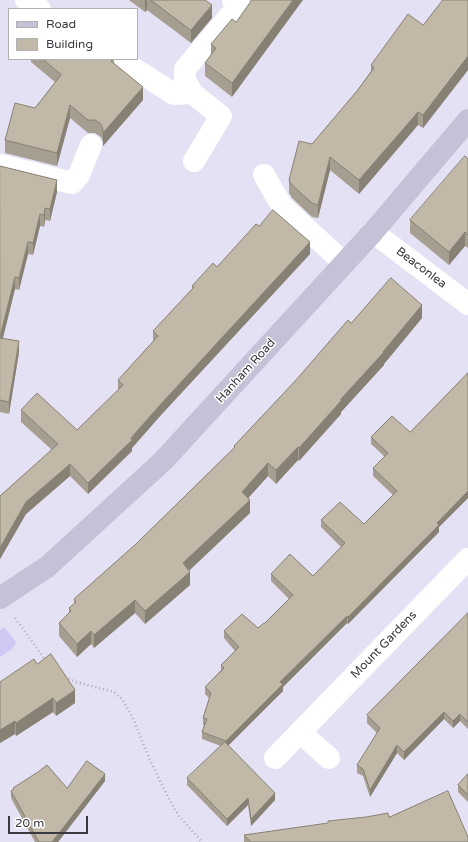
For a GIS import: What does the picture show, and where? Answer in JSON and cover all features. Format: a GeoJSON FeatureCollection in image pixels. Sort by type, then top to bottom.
{"type":"FeatureCollection","features":[{"type":"Feature","properties":{"kind":"main road","name":"Hanham Road"},"geometry":{"type":"LineString","coordinates":[[1,598],[47,567],[163,461],[373,232],[468,120]]}},
{"type":"Feature","properties":{"kind":"street"},"geometry":{"type":"LineString","coordinates":[[26,0],[38,8]]}},
{"type":"Feature","properties":{"kind":"street"},"geometry":{"type":"LineString","coordinates":[[194,161],[221,116],[192,93],[185,80],[186,69],[239,5],[233,0]]}},
{"type":"Feature","properties":{"kind":"street"},"geometry":{"type":"LineString","coordinates":[[121,60],[174,94],[192,93]]}},
{"type":"Feature","properties":{"kind":"street"},"geometry":{"type":"LineString","coordinates":[[0,166],[72,183],[79,175],[91,145]]}},
{"type":"Feature","properties":{"kind":"street"},"geometry":{"type":"LineString","coordinates":[[264,175],[282,206],[344,264]]}},
{"type":"Feature","properties":{"kind":"street","name":"Beaconlea"},"geometry":{"type":"LineString","coordinates":[[373,232],[468,304]]}},
{"type":"Feature","properties":{"kind":"street","name":"Mount Gardens"},"geometry":{"type":"LineString","coordinates":[[275,758],[468,559]]}},
{"type":"Feature","properties":{"kind":"street"},"geometry":{"type":"LineString","coordinates":[[300,732],[329,758]]}},
{"type":"Feature","properties":{"kind":"path"},"geometry":{"type":"LineString","coordinates":[[1,598],[41,655],[50,664]]}},
{"type":"Feature","properties":{"kind":"path"},"geometry":{"type":"LineString","coordinates":[[64,676],[76,682],[114,692],[122,699],[132,716],[149,758],[170,801],[179,816],[202,842]]}},
{"type":"Feature","properties":{"kind":"shaded area"},"geometry":{"type":"Polygon","coordinates":[[[4,627],[16,642],[12,649],[0,657],[0,630],[4,627]]]}},
{"type":"Feature","properties":{"kind":"building"},"geometry":{"type":"Polygon","coordinates":[[[151,0],[205,0],[212,5],[191,30],[151,0]]]}},
{"type":"Feature","properties":{"kind":"building"},"geometry":{"type":"Polygon","coordinates":[[[252,0],[293,0],[232,83],[205,63],[216,48],[211,44],[232,19],[236,22],[252,0]]]}},
{"type":"Feature","properties":{"kind":"building"},"geometry":{"type":"Polygon","coordinates":[[[443,0],[468,0],[468,56],[423,115],[418,112],[359,180],[330,157],[318,205],[312,203],[292,185],[289,180],[299,141],[312,144],[357,91],[374,68],[371,65],[408,14],[423,25],[443,0]]]}},
{"type":"Feature","properties":{"kind":"building"},"geometry":{"type":"Polygon","coordinates":[[[44,60],[112,60],[111,61],[143,87],[103,133],[101,124],[95,120],[88,120],[70,105],[57,153],[5,140],[15,103],[35,108],[61,75],[44,60]]]}},
{"type":"Feature","properties":{"kind":"building"},"geometry":{"type":"Polygon","coordinates":[[[465,156],[468,159],[468,235],[465,232],[449,252],[410,220],[465,156]]]}},
{"type":"Feature","properties":{"kind":"building"},"geometry":{"type":"Polygon","coordinates":[[[0,166],[57,180],[50,209],[45,208],[44,215],[40,214],[33,243],[28,242],[19,278],[15,277],[0,337],[0,166]]]}},
{"type":"Feature","properties":{"kind":"building"},"geometry":{"type":"Polygon","coordinates":[[[273,210],[310,242],[161,404],[131,438],[132,440],[88,483],[70,464],[26,502],[0,548],[0,496],[58,444],[21,410],[37,393],[77,430],[123,385],[118,380],[158,336],[153,331],[194,287],[192,286],[213,263],[217,267],[256,224],[259,226],[273,210]]]}},
{"type":"Feature","properties":{"kind":"building"},"geometry":{"type":"Polygon","coordinates":[[[391,278],[422,305],[384,352],[299,448],[298,447],[276,470],[268,463],[242,492],[250,500],[183,563],[190,572],[145,611],[135,600],[94,635],[91,631],[77,644],[59,623],[71,611],[69,608],[76,602],[74,599],[136,544],[235,447],[234,446],[296,380],[348,320],[351,323],[391,278]]]}},
{"type":"Feature","properties":{"kind":"building"},"geometry":{"type":"Polygon","coordinates":[[[0,338],[19,341],[9,402],[0,400],[0,338]]]}},
{"type":"Feature","properties":{"kind":"building"},"geometry":{"type":"Polygon","coordinates":[[[468,373],[468,491],[437,523],[439,525],[348,617],[347,616],[280,682],[283,684],[226,741],[202,732],[207,719],[203,718],[211,693],[205,687],[224,668],[221,665],[239,647],[224,631],[242,614],[258,628],[293,595],[271,574],[290,554],[313,576],[345,543],[321,520],[340,502],[364,524],[397,491],[373,468],[388,453],[371,437],[392,416],[410,432],[468,373]]]}},
{"type":"Feature","properties":{"kind":"building"},"geometry":{"type":"Polygon","coordinates":[[[468,613],[468,722],[460,714],[453,721],[444,712],[404,752],[397,745],[370,790],[363,769],[357,765],[380,728],[367,715],[468,613]]]}},
{"type":"Feature","properties":{"kind":"building"},"geometry":{"type":"Polygon","coordinates":[[[51,654],[75,690],[56,703],[53,698],[16,723],[15,721],[0,730],[0,682],[34,659],[37,664],[51,654]]]}},
{"type":"Feature","properties":{"kind":"building"},"geometry":{"type":"Polygon","coordinates":[[[225,742],[275,793],[251,819],[248,798],[227,819],[187,778],[225,742]]]}},
{"type":"Feature","properties":{"kind":"building"},"geometry":{"type":"Polygon","coordinates":[[[87,761],[105,774],[52,842],[39,842],[11,791],[14,789],[13,788],[47,765],[67,788],[87,761]]]}},
{"type":"Feature","properties":{"kind":"building"},"geometry":{"type":"Polygon","coordinates":[[[468,774],[468,795],[458,785],[468,774]]]}},
{"type":"Feature","properties":{"kind":"building"},"geometry":{"type":"Polygon","coordinates":[[[448,791],[468,837],[468,842],[251,842],[244,835],[388,813],[389,817],[448,791]]]}}]}
